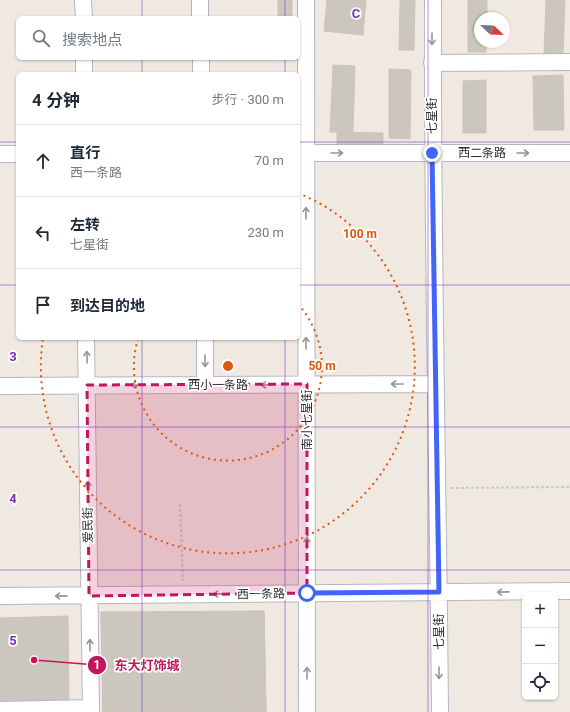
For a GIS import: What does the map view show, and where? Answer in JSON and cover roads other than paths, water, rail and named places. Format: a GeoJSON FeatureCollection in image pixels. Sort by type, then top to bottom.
{"type":"FeatureCollection","features":[{"type":"Feature","properties":{"kind":"street"},"geometry":{"type":"LineString","coordinates":[[83,0],[84,16]]}},
{"type":"Feature","properties":{"kind":"street"},"geometry":{"type":"LineString","coordinates":[[200,0],[200,16]]}},
{"type":"Feature","properties":{"kind":"street","name":"南小七星街"},"geometry":{"type":"LineString","coordinates":[[306,0],[306,55],[302,153],[307,384],[307,712]]}},
{"type":"Feature","properties":{"kind":"street","name":"七星街"},"geometry":{"type":"LineString","coordinates":[[433,0],[432,153],[440,712]]}},
{"type":"Feature","properties":{"kind":"street"},"geometry":{"type":"LineString","coordinates":[[84,60],[84,72]]}},
{"type":"Feature","properties":{"kind":"street"},"geometry":{"type":"LineString","coordinates":[[201,60],[201,72]]}},
{"type":"Feature","properties":{"kind":"street"},"geometry":{"type":"LineString","coordinates":[[432,63],[570,62]]}},
{"type":"Feature","properties":{"kind":"street","name":"西二条路"},"geometry":{"type":"LineString","coordinates":[[302,153],[570,154]]}},
{"type":"Feature","properties":{"kind":"street"},"geometry":{"type":"LineString","coordinates":[[0,154],[16,154]]}},
{"type":"Feature","properties":{"kind":"street","name":"爱民街"},"geometry":{"type":"LineString","coordinates":[[86,340],[91,710]]}},
{"type":"Feature","properties":{"kind":"street"},"geometry":{"type":"LineString","coordinates":[[205,340],[205,385]]}},
{"type":"Feature","properties":{"kind":"street","name":"西小一条路"},"geometry":{"type":"LineString","coordinates":[[0,386],[436,384]]}},
{"type":"Feature","properties":{"kind":"street","name":"西一条路"},"geometry":{"type":"LineString","coordinates":[[0,596],[570,591]]}},
{"type":"Feature","properties":{"kind":"street"},"geometry":{"type":"LineString","coordinates":[[0,710],[91,710]]}},
{"type":"Feature","properties":{"kind":"place","name":"东大灯饰城"},"geometry":{"type":"Point","coordinates":[34,660]}}]}
